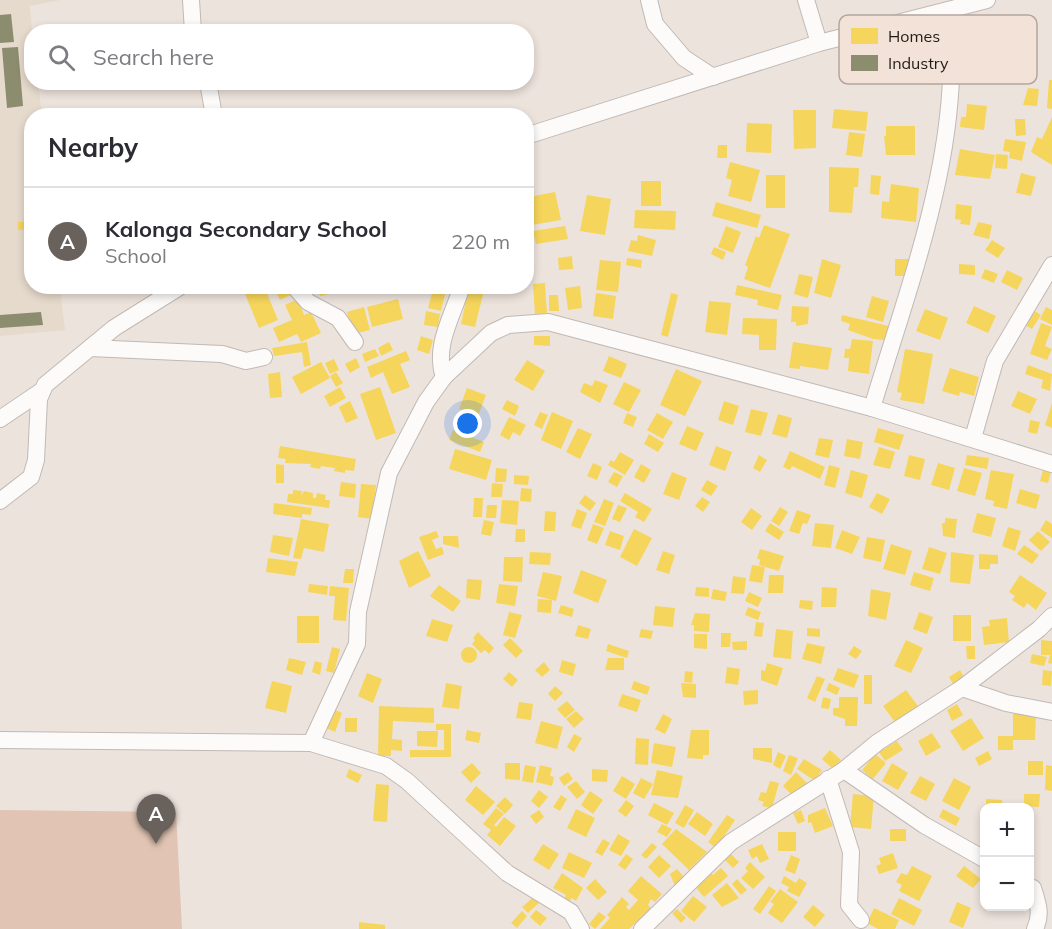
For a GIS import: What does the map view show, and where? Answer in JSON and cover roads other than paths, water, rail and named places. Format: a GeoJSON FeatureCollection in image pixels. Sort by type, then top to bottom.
{"type":"FeatureCollection","features":[{"type":"Feature","properties":{"kind":"street"},"geometry":{"type":"LineString","coordinates":[[191,0],[192,24]]}},
{"type":"Feature","properties":{"kind":"street"},"geometry":{"type":"LineString","coordinates":[[649,0],[655,24],[684,58],[713,77]]}},
{"type":"Feature","properties":{"kind":"street"},"geometry":{"type":"LineString","coordinates":[[806,0],[819,43]]}},
{"type":"Feature","properties":{"kind":"street"},"geometry":{"type":"LineString","coordinates":[[929,15],[987,0]]}},
{"type":"Feature","properties":{"kind":"street"},"geometry":{"type":"LineString","coordinates":[[949,10],[949,15]]}},
{"type":"Feature","properties":{"kind":"street"},"geometry":{"type":"LineString","coordinates":[[534,133],[839,38]]}},
{"type":"Feature","properties":{"kind":"street"},"geometry":{"type":"LineString","coordinates":[[872,408],[919,252],[939,174],[951,84]]}},
{"type":"Feature","properties":{"kind":"street"},"geometry":{"type":"LineString","coordinates":[[209,90],[213,108]]}},
{"type":"Feature","properties":{"kind":"street"},"geometry":{"type":"LineString","coordinates":[[973,438],[995,361],[1052,265]]}},
{"type":"Feature","properties":{"kind":"street"},"geometry":{"type":"LineString","coordinates":[[0,419],[40,392],[45,385],[114,328],[168,294]]}},
{"type":"Feature","properties":{"kind":"street"},"geometry":{"type":"LineString","coordinates":[[301,294],[308,302],[338,318],[355,342]]}},
{"type":"Feature","properties":{"kind":"street"},"geometry":{"type":"LineString","coordinates":[[444,377],[440,364],[440,349],[459,294]]}},
{"type":"Feature","properties":{"kind":"street"},"geometry":{"type":"LineString","coordinates":[[311,742],[357,644],[358,612],[389,473],[426,402],[444,377],[491,333],[508,325],[548,322],[872,408],[1052,464]]}},
{"type":"Feature","properties":{"kind":"street"},"geometry":{"type":"LineString","coordinates":[[90,348],[222,354],[246,361],[264,357]]}},
{"type":"Feature","properties":{"kind":"street"},"geometry":{"type":"LineString","coordinates":[[0,501],[31,477],[36,460],[40,392]]}},
{"type":"Feature","properties":{"kind":"street"},"geometry":{"type":"LineString","coordinates":[[642,929],[731,842],[844,770],[878,742],[962,688],[1039,629],[1052,616]]}},
{"type":"Feature","properties":{"kind":"street"},"geometry":{"type":"LineString","coordinates":[[962,688],[1006,703],[1052,712]]}},
{"type":"Feature","properties":{"kind":"street"},"geometry":{"type":"LineString","coordinates":[[0,740],[311,742],[386,766],[407,781],[507,873],[571,912],[581,929]]}},
{"type":"Feature","properties":{"kind":"street"},"geometry":{"type":"LineString","coordinates":[[844,770],[924,825],[980,857]]}},
{"type":"Feature","properties":{"kind":"street"},"geometry":{"type":"LineString","coordinates":[[828,779],[851,852],[849,905],[861,920]]}},
{"type":"Feature","properties":{"kind":"street"},"geometry":{"type":"LineString","coordinates":[[1034,889],[1052,900]]}},
{"type":"Feature","properties":{"kind":"street"},"geometry":{"type":"LineString","coordinates":[[1034,895],[1039,909],[1039,920],[1035,929]]}},
{"type":"Feature","properties":{"kind":"place","name":"Kalonga Secondary School"},"geometry":{"type":"Point","coordinates":[156,844]}}]}
